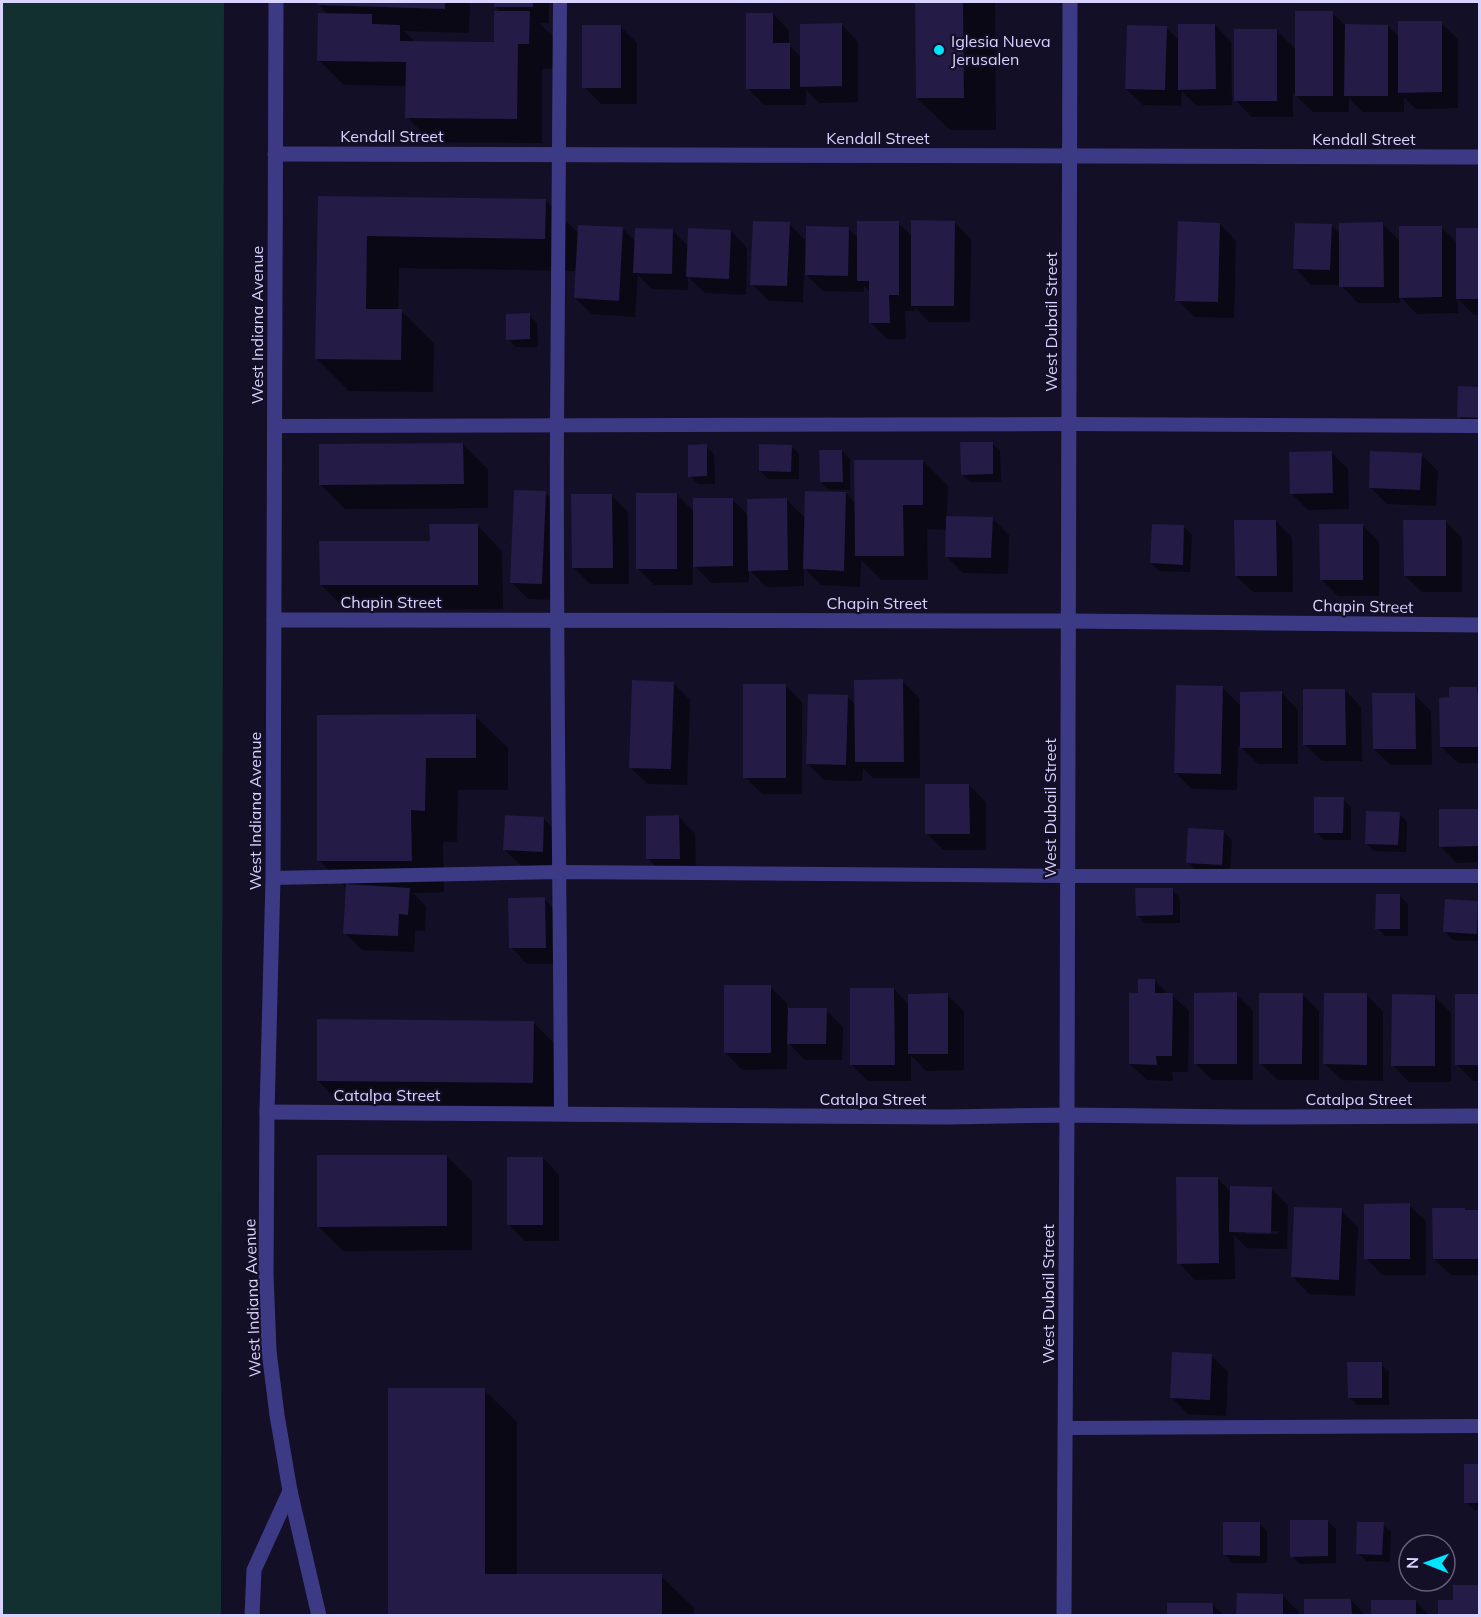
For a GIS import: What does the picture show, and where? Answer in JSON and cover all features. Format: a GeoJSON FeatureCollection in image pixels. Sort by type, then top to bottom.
{"type":"FeatureCollection","features":[{"type":"Feature","properties":{"kind":"street","name":"West Indiana Avenue"},"geometry":{"type":"LineString","coordinates":[[276,2],[273,878],[267,1112],[266,1274],[269,1351],[277,1415],[290,1491],[319,1616]]}},
{"type":"Feature","properties":{"kind":"street","name":"West Dubail Street"},"geometry":{"type":"LineString","coordinates":[[1064,1616],[1070,2]]}},
{"type":"Feature","properties":{"kind":"street","name":"Kendall Street"},"geometry":{"type":"LineString","coordinates":[[275,154],[1479,157]]}},
{"type":"Feature","properties":{"kind":"street","name":"Chapin Street"},"geometry":{"type":"LineString","coordinates":[[274,620],[1068,621],[1479,625]]}},
{"type":"Feature","properties":{"kind":"street","name":"Catalpa Street"},"geometry":{"type":"LineString","coordinates":[[267,1112],[936,1117],[1479,1116]]}},
{"type":"Feature","properties":{"kind":"street"},"geometry":{"type":"LineString","coordinates":[[252,1616],[254,1570],[290,1491]]}},
{"type":"Feature","properties":{"kind":"lane"},"geometry":{"type":"LineString","coordinates":[[560,2],[557,620],[561,1114]]}},
{"type":"Feature","properties":{"kind":"lane"},"geometry":{"type":"LineString","coordinates":[[275,426],[1069,424],[1479,426]]}},
{"type":"Feature","properties":{"kind":"lane"},"geometry":{"type":"LineString","coordinates":[[273,878],[560,872],[1479,876]]}},
{"type":"Feature","properties":{"kind":"lane"},"geometry":{"type":"LineString","coordinates":[[1065,1428],[1479,1426]]}},
{"type":"Feature","properties":{"kind":"green space"},"geometry":{"type":"Polygon","coordinates":[[[2,2],[224,2],[221,1615],[2,1615],[2,2]]]}},
{"type":"Feature","properties":{"kind":"building"},"geometry":{"type":"Polygon","coordinates":[[[317,2],[445,2],[445,9],[317,5],[317,2]]]}},
{"type":"Feature","properties":{"kind":"building"},"geometry":{"type":"Polygon","coordinates":[[[494,2],[533,2],[533,7],[494,7],[494,2]]]}},
{"type":"Feature","properties":{"kind":"building","name":"Iglesia Nueva Jerusalen"},"geometry":{"type":"Polygon","coordinates":[[[915,2],[963,2],[964,98],[916,98],[915,2]]]}},
{"type":"Feature","properties":{"kind":"building"},"geometry":{"type":"Polygon","coordinates":[[[494,11],[530,11],[529,44],[518,44],[517,119],[405,118],[406,62],[317,61],[318,13],[372,14],[372,24],[400,25],[400,41],[494,42],[494,11]]]}},
{"type":"Feature","properties":{"kind":"building"},"geometry":{"type":"Polygon","coordinates":[[[1295,11],[1333,11],[1333,96],[1295,96],[1295,11]]]}},
{"type":"Feature","properties":{"kind":"building"},"geometry":{"type":"Polygon","coordinates":[[[746,13],[773,13],[773,43],[790,43],[790,89],[746,89],[746,13]]]}},
{"type":"Feature","properties":{"kind":"building"},"geometry":{"type":"Polygon","coordinates":[[[1398,21],[1442,21],[1442,92],[1398,93],[1398,21]]]}},
{"type":"Feature","properties":{"kind":"building"},"geometry":{"type":"Polygon","coordinates":[[[842,23],[842,86],[800,87],[800,24],[842,23]]]}},
{"type":"Feature","properties":{"kind":"building"},"geometry":{"type":"Polygon","coordinates":[[[1178,24],[1215,24],[1216,89],[1178,90],[1178,24]]]}},
{"type":"Feature","properties":{"kind":"building"},"geometry":{"type":"Polygon","coordinates":[[[1345,24],[1388,25],[1388,96],[1344,96],[1345,24]]]}},
{"type":"Feature","properties":{"kind":"building"},"geometry":{"type":"Polygon","coordinates":[[[582,25],[621,25],[621,88],[582,88],[582,25]]]}},
{"type":"Feature","properties":{"kind":"building"},"geometry":{"type":"Polygon","coordinates":[[[1127,25],[1167,26],[1165,90],[1125,89],[1127,25]]]}},
{"type":"Feature","properties":{"kind":"building"},"geometry":{"type":"Polygon","coordinates":[[[1234,29],[1277,29],[1277,101],[1234,101],[1234,29]]]}},
{"type":"Feature","properties":{"kind":"building"},"geometry":{"type":"Polygon","coordinates":[[[318,196],[546,199],[545,239],[367,236],[366,309],[402,309],[401,360],[315,359],[318,196]]]}},
{"type":"Feature","properties":{"kind":"building"},"geometry":{"type":"Polygon","coordinates":[[[911,220],[955,221],[954,306],[911,306],[911,220]]]}},
{"type":"Feature","properties":{"kind":"building"},"geometry":{"type":"Polygon","coordinates":[[[753,221],[790,222],[787,286],[750,285],[753,221]]]}},
{"type":"Feature","properties":{"kind":"building"},"geometry":{"type":"Polygon","coordinates":[[[857,221],[899,221],[899,295],[889,295],[890,323],[869,323],[869,281],[857,281],[857,221]]]}},
{"type":"Feature","properties":{"kind":"building"},"geometry":{"type":"Polygon","coordinates":[[[1178,221],[1220,223],[1218,302],[1175,301],[1178,221]]]}},
{"type":"Feature","properties":{"kind":"building"},"geometry":{"type":"Polygon","coordinates":[[[1383,222],[1384,287],[1339,287],[1339,223],[1383,222]]]}},
{"type":"Feature","properties":{"kind":"building"},"geometry":{"type":"Polygon","coordinates":[[[1295,223],[1332,224],[1330,270],[1293,269],[1295,223]]]}},
{"type":"Feature","properties":{"kind":"building"},"geometry":{"type":"Polygon","coordinates":[[[578,225],[623,227],[619,301],[574,298],[578,225]]]}},
{"type":"Feature","properties":{"kind":"building"},"geometry":{"type":"Polygon","coordinates":[[[806,226],[849,227],[848,276],[805,275],[806,226]]]}},
{"type":"Feature","properties":{"kind":"building"},"geometry":{"type":"Polygon","coordinates":[[[1399,226],[1442,226],[1442,297],[1399,298],[1399,226]]]}},
{"type":"Feature","properties":{"kind":"building"},"geometry":{"type":"Polygon","coordinates":[[[635,228],[673,229],[672,274],[633,273],[635,228]]]}},
{"type":"Feature","properties":{"kind":"building"},"geometry":{"type":"Polygon","coordinates":[[[688,228],[731,230],[729,279],[686,277],[688,228]]]}},
{"type":"Feature","properties":{"kind":"building"},"geometry":{"type":"Polygon","coordinates":[[[1456,228],[1480,228],[1480,299],[1456,299],[1456,228]]]}},
{"type":"Feature","properties":{"kind":"building"},"geometry":{"type":"Polygon","coordinates":[[[530,313],[530,339],[506,340],[506,314],[530,313]]]}},
{"type":"Feature","properties":{"kind":"building"},"geometry":{"type":"Polygon","coordinates":[[[1458,386],[1480,387],[1480,418],[1457,417],[1458,386]]]}},
{"type":"Feature","properties":{"kind":"building"},"geometry":{"type":"Polygon","coordinates":[[[960,442],[993,442],[993,474],[961,475],[960,442]]]}},
{"type":"Feature","properties":{"kind":"building"},"geometry":{"type":"Polygon","coordinates":[[[463,443],[464,484],[319,485],[319,444],[463,443]]]}},
{"type":"Feature","properties":{"kind":"building"},"geometry":{"type":"Polygon","coordinates":[[[707,444],[707,476],[688,477],[688,445],[707,444]]]}},
{"type":"Feature","properties":{"kind":"building"},"geometry":{"type":"Polygon","coordinates":[[[759,444],[792,445],[791,472],[759,471],[759,444]]]}},
{"type":"Feature","properties":{"kind":"building"},"geometry":{"type":"Polygon","coordinates":[[[819,450],[842,450],[843,482],[820,482],[819,450]]]}},
{"type":"Feature","properties":{"kind":"building"},"geometry":{"type":"Polygon","coordinates":[[[1332,451],[1333,493],[1290,494],[1289,452],[1332,451]]]}},
{"type":"Feature","properties":{"kind":"building"},"geometry":{"type":"Polygon","coordinates":[[[1370,451],[1422,453],[1420,490],[1369,488],[1370,451]]]}},
{"type":"Feature","properties":{"kind":"building"},"geometry":{"type":"Polygon","coordinates":[[[854,460],[923,460],[923,505],[903,505],[904,556],[855,556],[854,460]]]}},
{"type":"Feature","properties":{"kind":"building"},"geometry":{"type":"Polygon","coordinates":[[[514,490],[546,491],[542,584],[510,583],[514,490]]]}},
{"type":"Feature","properties":{"kind":"building"},"geometry":{"type":"Polygon","coordinates":[[[805,491],[846,492],[844,571],[803,569],[805,491]]]}},
{"type":"Feature","properties":{"kind":"building"},"geometry":{"type":"Polygon","coordinates":[[[636,493],[677,493],[677,569],[636,569],[636,493]]]}},
{"type":"Feature","properties":{"kind":"building"},"geometry":{"type":"Polygon","coordinates":[[[571,494],[612,494],[613,568],[572,568],[571,494]]]}},
{"type":"Feature","properties":{"kind":"building"},"geometry":{"type":"Polygon","coordinates":[[[693,498],[733,498],[733,566],[693,567],[693,498]]]}},
{"type":"Feature","properties":{"kind":"building"},"geometry":{"type":"Polygon","coordinates":[[[787,498],[788,570],[748,571],[747,499],[787,498]]]}},
{"type":"Feature","properties":{"kind":"building"},"geometry":{"type":"Polygon","coordinates":[[[946,516],[993,517],[991,558],[945,557],[946,516]]]}},
{"type":"Feature","properties":{"kind":"building"},"geometry":{"type":"Polygon","coordinates":[[[1234,520],[1276,520],[1277,576],[1235,576],[1234,520]]]}},
{"type":"Feature","properties":{"kind":"building"},"geometry":{"type":"Polygon","coordinates":[[[1403,520],[1446,520],[1446,576],[1404,576],[1403,520]]]}},
{"type":"Feature","properties":{"kind":"building"},"geometry":{"type":"Polygon","coordinates":[[[429,524],[478,524],[478,585],[320,585],[319,541],[430,541],[429,524]]]}},
{"type":"Feature","properties":{"kind":"building"},"geometry":{"type":"Polygon","coordinates":[[[1152,524],[1184,525],[1183,565],[1150,563],[1152,524]]]}},
{"type":"Feature","properties":{"kind":"building"},"geometry":{"type":"Polygon","coordinates":[[[1319,524],[1363,524],[1363,580],[1320,580],[1319,524]]]}},
{"type":"Feature","properties":{"kind":"building"},"geometry":{"type":"Polygon","coordinates":[[[903,679],[904,762],[855,762],[854,680],[903,679]]]}},
{"type":"Feature","properties":{"kind":"building"},"geometry":{"type":"Polygon","coordinates":[[[632,680],[674,682],[671,769],[629,768],[632,680]]]}},
{"type":"Feature","properties":{"kind":"building"},"geometry":{"type":"Polygon","coordinates":[[[743,684],[786,684],[786,778],[743,778],[743,684]]]}},
{"type":"Feature","properties":{"kind":"building"},"geometry":{"type":"Polygon","coordinates":[[[1176,685],[1223,686],[1221,774],[1174,773],[1176,685]]]}},
{"type":"Feature","properties":{"kind":"building"},"geometry":{"type":"Polygon","coordinates":[[[1449,687],[1477,687],[1478,697],[1480,697],[1480,747],[1440,747],[1439,698],[1449,697],[1449,687]]]}},
{"type":"Feature","properties":{"kind":"building"},"geometry":{"type":"Polygon","coordinates":[[[1303,689],[1345,689],[1346,745],[1303,745],[1303,689]]]}},
{"type":"Feature","properties":{"kind":"building"},"geometry":{"type":"Polygon","coordinates":[[[1282,691],[1282,748],[1240,748],[1240,692],[1282,691]]]}},
{"type":"Feature","properties":{"kind":"building"},"geometry":{"type":"Polygon","coordinates":[[[1372,693],[1415,693],[1416,749],[1373,749],[1372,693]]]}},
{"type":"Feature","properties":{"kind":"building"},"geometry":{"type":"Polygon","coordinates":[[[808,694],[848,695],[846,765],[806,764],[808,694]]]}},
{"type":"Feature","properties":{"kind":"building"},"geometry":{"type":"Polygon","coordinates":[[[476,714],[476,758],[426,758],[425,811],[411,810],[412,861],[317,861],[317,715],[476,714]]]}},
{"type":"Feature","properties":{"kind":"building"},"geometry":{"type":"Polygon","coordinates":[[[925,784],[969,784],[970,834],[925,834],[925,784]]]}},
{"type":"Feature","properties":{"kind":"building"},"geometry":{"type":"Polygon","coordinates":[[[1314,797],[1344,797],[1343,833],[1314,833],[1314,797]]]}},
{"type":"Feature","properties":{"kind":"building"},"geometry":{"type":"Polygon","coordinates":[[[1439,809],[1480,809],[1480,846],[1439,847],[1439,809]]]}},
{"type":"Feature","properties":{"kind":"building"},"geometry":{"type":"Polygon","coordinates":[[[1366,811],[1400,812],[1398,845],[1365,844],[1366,811]]]}},
{"type":"Feature","properties":{"kind":"building"},"geometry":{"type":"Polygon","coordinates":[[[505,815],[544,817],[543,852],[503,850],[505,815]]]}},
{"type":"Feature","properties":{"kind":"building"},"geometry":{"type":"Polygon","coordinates":[[[679,815],[680,859],[646,859],[646,816],[679,815]]]}},
{"type":"Feature","properties":{"kind":"building"},"geometry":{"type":"Polygon","coordinates":[[[1188,828],[1224,830],[1222,865],[1186,863],[1188,828]]]}},
{"type":"Feature","properties":{"kind":"building"},"geometry":{"type":"Polygon","coordinates":[[[346,884],[410,888],[408,915],[399,914],[398,936],[343,934],[346,884]]]}},
{"type":"Feature","properties":{"kind":"building"},"geometry":{"type":"Polygon","coordinates":[[[1135,888],[1173,888],[1173,915],[1136,916],[1135,888]]]}},
{"type":"Feature","properties":{"kind":"building"},"geometry":{"type":"Polygon","coordinates":[[[1376,894],[1400,894],[1400,929],[1375,929],[1376,894]]]}},
{"type":"Feature","properties":{"kind":"building"},"geometry":{"type":"Polygon","coordinates":[[[545,897],[546,948],[509,948],[508,898],[545,897]]]}},
{"type":"Feature","properties":{"kind":"building"},"geometry":{"type":"Polygon","coordinates":[[[1445,899],[1478,901],[1477,934],[1443,932],[1445,899]]]}},
{"type":"Feature","properties":{"kind":"building"},"geometry":{"type":"Polygon","coordinates":[[[1138,979],[1155,979],[1155,993],[1173,993],[1172,1056],[1156,1056],[1157,1065],[1129,1064],[1129,993],[1138,993],[1138,979]]]}},
{"type":"Feature","properties":{"kind":"building"},"geometry":{"type":"Polygon","coordinates":[[[724,985],[771,985],[771,1053],[724,1053],[724,985]]]}},
{"type":"Feature","properties":{"kind":"building"},"geometry":{"type":"Polygon","coordinates":[[[850,988],[894,988],[895,1065],[850,1065],[850,988]]]}},
{"type":"Feature","properties":{"kind":"building"},"geometry":{"type":"Polygon","coordinates":[[[1237,992],[1237,1064],[1194,1064],[1194,993],[1237,992]]]}},
{"type":"Feature","properties":{"kind":"building"},"geometry":{"type":"Polygon","coordinates":[[[948,993],[948,1054],[908,1054],[908,994],[948,993]]]}},
{"type":"Feature","properties":{"kind":"building"},"geometry":{"type":"Polygon","coordinates":[[[1259,993],[1303,993],[1302,1064],[1259,1064],[1259,993]]]}},
{"type":"Feature","properties":{"kind":"building"},"geometry":{"type":"Polygon","coordinates":[[[1324,993],[1367,993],[1367,1065],[1323,1064],[1324,993]]]}},
{"type":"Feature","properties":{"kind":"building"},"geometry":{"type":"Polygon","coordinates":[[[1392,994],[1435,995],[1435,1066],[1391,1066],[1392,994]]]}},
{"type":"Feature","properties":{"kind":"building"},"geometry":{"type":"Polygon","coordinates":[[[1455,994],[1480,994],[1480,1065],[1455,1065],[1455,994]]]}},
{"type":"Feature","properties":{"kind":"building"},"geometry":{"type":"Polygon","coordinates":[[[788,1008],[827,1008],[826,1044],[787,1044],[788,1008]]]}},
{"type":"Feature","properties":{"kind":"building"},"geometry":{"type":"Polygon","coordinates":[[[317,1019],[534,1021],[533,1083],[317,1081],[317,1019]]]}},
{"type":"Feature","properties":{"kind":"building"},"geometry":{"type":"Polygon","coordinates":[[[317,1155],[447,1155],[447,1226],[317,1227],[317,1155]]]}},
{"type":"Feature","properties":{"kind":"building"},"geometry":{"type":"Polygon","coordinates":[[[507,1157],[543,1157],[543,1225],[507,1225],[507,1157]]]}},
{"type":"Feature","properties":{"kind":"building"},"geometry":{"type":"Polygon","coordinates":[[[1176,1177],[1218,1177],[1219,1263],[1177,1264],[1176,1177]]]}},
{"type":"Feature","properties":{"kind":"building"},"geometry":{"type":"Polygon","coordinates":[[[1230,1186],[1272,1187],[1271,1233],[1229,1232],[1230,1186]]]}},
{"type":"Feature","properties":{"kind":"building"},"geometry":{"type":"Polygon","coordinates":[[[1410,1203],[1410,1259],[1364,1259],[1364,1204],[1410,1203]]]}},
{"type":"Feature","properties":{"kind":"building"},"geometry":{"type":"Polygon","coordinates":[[[1294,1207],[1342,1208],[1339,1280],[1291,1277],[1294,1207]]]}},
{"type":"Feature","properties":{"kind":"building"},"geometry":{"type":"Polygon","coordinates":[[[1432,1208],[1478,1210],[1479,1259],[1433,1259],[1432,1208]]]}},
{"type":"Feature","properties":{"kind":"building"},"geometry":{"type":"Polygon","coordinates":[[[1172,1352],[1212,1354],[1210,1400],[1170,1398],[1172,1352]]]}},
{"type":"Feature","properties":{"kind":"building"},"geometry":{"type":"Polygon","coordinates":[[[1347,1362],[1382,1362],[1382,1398],[1348,1398],[1347,1362]]]}},
{"type":"Feature","properties":{"kind":"building"},"geometry":{"type":"Polygon","coordinates":[[[388,1388],[485,1388],[485,1574],[662,1574],[662,1616],[388,1616],[388,1388]]]}},
{"type":"Feature","properties":{"kind":"building"},"geometry":{"type":"Polygon","coordinates":[[[1464,1464],[1480,1464],[1480,1503],[1464,1503],[1464,1464]]]}},
{"type":"Feature","properties":{"kind":"building"},"geometry":{"type":"Polygon","coordinates":[[[1290,1520],[1328,1520],[1328,1556],[1290,1557],[1290,1520]]]}},
{"type":"Feature","properties":{"kind":"building"},"geometry":{"type":"Polygon","coordinates":[[[1223,1522],[1260,1522],[1260,1556],[1223,1555],[1223,1522]]]}},
{"type":"Feature","properties":{"kind":"building"},"geometry":{"type":"Polygon","coordinates":[[[1357,1522],[1384,1522],[1382,1555],[1356,1554],[1357,1522]]]}},
{"type":"Feature","properties":{"kind":"building"},"geometry":{"type":"Polygon","coordinates":[[[1457,1585],[1480,1585],[1480,1616],[1438,1616],[1438,1600],[1453,1600],[1453,1593],[1457,1593],[1457,1585]]]}},
{"type":"Feature","properties":{"kind":"building"},"geometry":{"type":"Polygon","coordinates":[[[1237,1593],[1283,1594],[1283,1616],[1236,1616],[1237,1593]]]}},
{"type":"Feature","properties":{"kind":"building"},"geometry":{"type":"Polygon","coordinates":[[[1304,1599],[1351,1599],[1352,1616],[1304,1616],[1304,1599]]]}},
{"type":"Feature","properties":{"kind":"building"},"geometry":{"type":"Polygon","coordinates":[[[1371,1600],[1416,1600],[1416,1616],[1371,1616],[1371,1600]]]}},
{"type":"Feature","properties":{"kind":"building"},"geometry":{"type":"Polygon","coordinates":[[[1167,1603],[1213,1603],[1213,1616],[1167,1616],[1167,1603]]]}},
{"type":"Feature","properties":{"kind":"place","name":"Iglesia Nueva Jerusalen"},"geometry":{"type":"Point","coordinates":[939,50]}}]}
